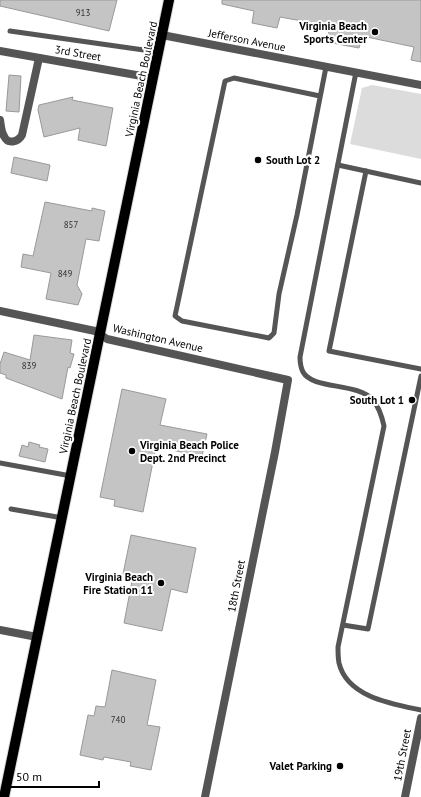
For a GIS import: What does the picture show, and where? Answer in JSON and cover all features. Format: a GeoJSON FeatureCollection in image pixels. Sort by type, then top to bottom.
{"type":"FeatureCollection","features":[{"type":"Feature","properties":{"kind":"main road","name":"Virginia Beach Boulevard"},"geometry":{"type":"LineString","coordinates":[[4,797],[169,0]]}},
{"type":"Feature","properties":{"kind":"street","name":"Jefferson Avenue"},"geometry":{"type":"LineString","coordinates":[[162,34],[421,85]]}},
{"type":"Feature","properties":{"kind":"street","name":"3rd Street"},"geometry":{"type":"LineString","coordinates":[[0,51],[153,78]]}},
{"type":"Feature","properties":{"kind":"street"},"geometry":{"type":"LineString","coordinates":[[0,120],[4,137],[9,141],[15,142],[20,139],[22,136],[39,58]]}},
{"type":"Feature","properties":{"kind":"street","name":"Washington Avenue"},"geometry":{"type":"LineString","coordinates":[[0,311],[95,331],[107,339],[288,380]]}},
{"type":"Feature","properties":{"kind":"street","name":"18th Street"},"geometry":{"type":"LineString","coordinates":[[205,797],[275,452],[288,380]]}},
{"type":"Feature","properties":{"kind":"street"},"geometry":{"type":"LineString","coordinates":[[0,630],[37,637]]}},
{"type":"Feature","properties":{"kind":"street","name":"19th Street"},"geometry":{"type":"LineString","coordinates":[[405,797],[421,718]]}},
{"type":"Feature","properties":{"kind":"lane"},"geometry":{"type":"LineString","coordinates":[[10,31],[158,52]]}},
{"type":"Feature","properties":{"kind":"lane"},"geometry":{"type":"LineString","coordinates":[[320,96],[234,78],[225,81],[175,316],[182,321],[269,338],[274,333],[279,294],[298,207],[326,67]]}},
{"type":"Feature","properties":{"kind":"lane"},"geometry":{"type":"LineString","coordinates":[[356,72],[305,325],[300,357],[304,373],[308,378],[316,382],[356,390],[373,400],[381,414],[384,426],[338,647],[338,662],[343,674],[362,693],[385,702],[421,710]]}},
{"type":"Feature","properties":{"kind":"lane"},"geometry":{"type":"LineString","coordinates":[[338,165],[421,183]]}},
{"type":"Feature","properties":{"kind":"lane"},"geometry":{"type":"LineString","coordinates":[[366,171],[329,351],[421,369]]}},
{"type":"Feature","properties":{"kind":"lane"},"geometry":{"type":"LineString","coordinates":[[343,625],[368,629],[421,376]]}},
{"type":"Feature","properties":{"kind":"lane"},"geometry":{"type":"LineString","coordinates":[[0,463],[71,476]]}},
{"type":"Feature","properties":{"kind":"lane"},"geometry":{"type":"LineString","coordinates":[[11,509],[62,518]]}},
{"type":"Feature","properties":{"kind":"shaded area"},"geometry":{"type":"Polygon","coordinates":[[[372,85],[421,94],[421,159],[350,144],[362,88],[372,85]]]}},
{"type":"Feature","properties":{"kind":"building"},"geometry":{"type":"Polygon","coordinates":[[[0,0],[117,0],[109,31],[0,6],[0,0]]]}},
{"type":"Feature","properties":{"kind":"building","name":"Virginia Beach Sports Center"},"geometry":{"type":"Polygon","coordinates":[[[222,0],[421,0],[421,62],[411,60],[414,47],[362,36],[359,48],[327,42],[330,26],[280,17],[277,28],[252,23],[254,11],[222,4],[222,0]]]}},
{"type":"Feature","properties":{"kind":"building"},"geometry":{"type":"Polygon","coordinates":[[[9,75],[21,76],[19,112],[6,111],[9,75]]]}},
{"type":"Feature","properties":{"kind":"building"},"geometry":{"type":"Polygon","coordinates":[[[73,97],[72,100],[113,108],[106,146],[78,140],[80,128],[44,137],[38,110],[39,105],[73,97]]]}},
{"type":"Feature","properties":{"kind":"building"},"geometry":{"type":"Polygon","coordinates":[[[14,157],[50,165],[47,181],[11,173],[14,157]]]}},
{"type":"Feature","properties":{"kind":"building"},"geometry":{"type":"Polygon","coordinates":[[[45,202],[92,211],[92,208],[105,211],[99,241],[86,239],[77,285],[82,294],[78,305],[46,299],[51,273],[21,267],[23,254],[33,256],[45,202]]]}},
{"type":"Feature","properties":{"kind":"building"},"geometry":{"type":"Polygon","coordinates":[[[34,335],[72,340],[70,353],[74,354],[70,368],[68,367],[62,399],[6,378],[6,375],[0,373],[0,364],[4,352],[30,360],[34,335]]]}},
{"type":"Feature","properties":{"kind":"building","name":"Virginia Beach Police Dept. 2nd Precinct"},"geometry":{"type":"Polygon","coordinates":[[[122,389],[166,399],[160,425],[207,434],[202,456],[156,447],[143,512],[114,506],[115,500],[100,497],[122,389]]]}},
{"type":"Feature","properties":{"kind":"building"},"geometry":{"type":"Polygon","coordinates":[[[29,442],[40,445],[39,447],[48,449],[45,462],[19,456],[22,445],[28,447],[29,442]]]}},
{"type":"Feature","properties":{"kind":"building","name":"Virginia Beach Fire Station 11"},"geometry":{"type":"Polygon","coordinates":[[[131,535],[196,548],[187,593],[171,589],[162,631],[124,623],[133,576],[123,574],[131,535]]]}},
{"type":"Feature","properties":{"kind":"building"},"geometry":{"type":"Polygon","coordinates":[[[112,670],[156,680],[147,725],[160,727],[151,770],[130,766],[131,762],[104,757],[103,760],[80,755],[88,715],[94,716],[96,706],[105,707],[112,670]]]}},
{"type":"Feature","properties":{"kind":"place","name":"Virginia Beach Sports Center"},"geometry":{"type":"Point","coordinates":[375,32]}},
{"type":"Feature","properties":{"kind":"place","name":"South Lot 2"},"geometry":{"type":"Point","coordinates":[258,160]}},
{"type":"Feature","properties":{"kind":"place","name":"South Lot 1"},"geometry":{"type":"Point","coordinates":[412,400]}},
{"type":"Feature","properties":{"kind":"place","name":"Virginia Beach Police Dept. 2nd Precinct"},"geometry":{"type":"Point","coordinates":[132,451]}},
{"type":"Feature","properties":{"kind":"place","name":"Virginia Beach Fire Station 11"},"geometry":{"type":"Point","coordinates":[161,583]}},
{"type":"Feature","properties":{"kind":"place","name":"Valet Parking"},"geometry":{"type":"Point","coordinates":[340,766]}}]}
